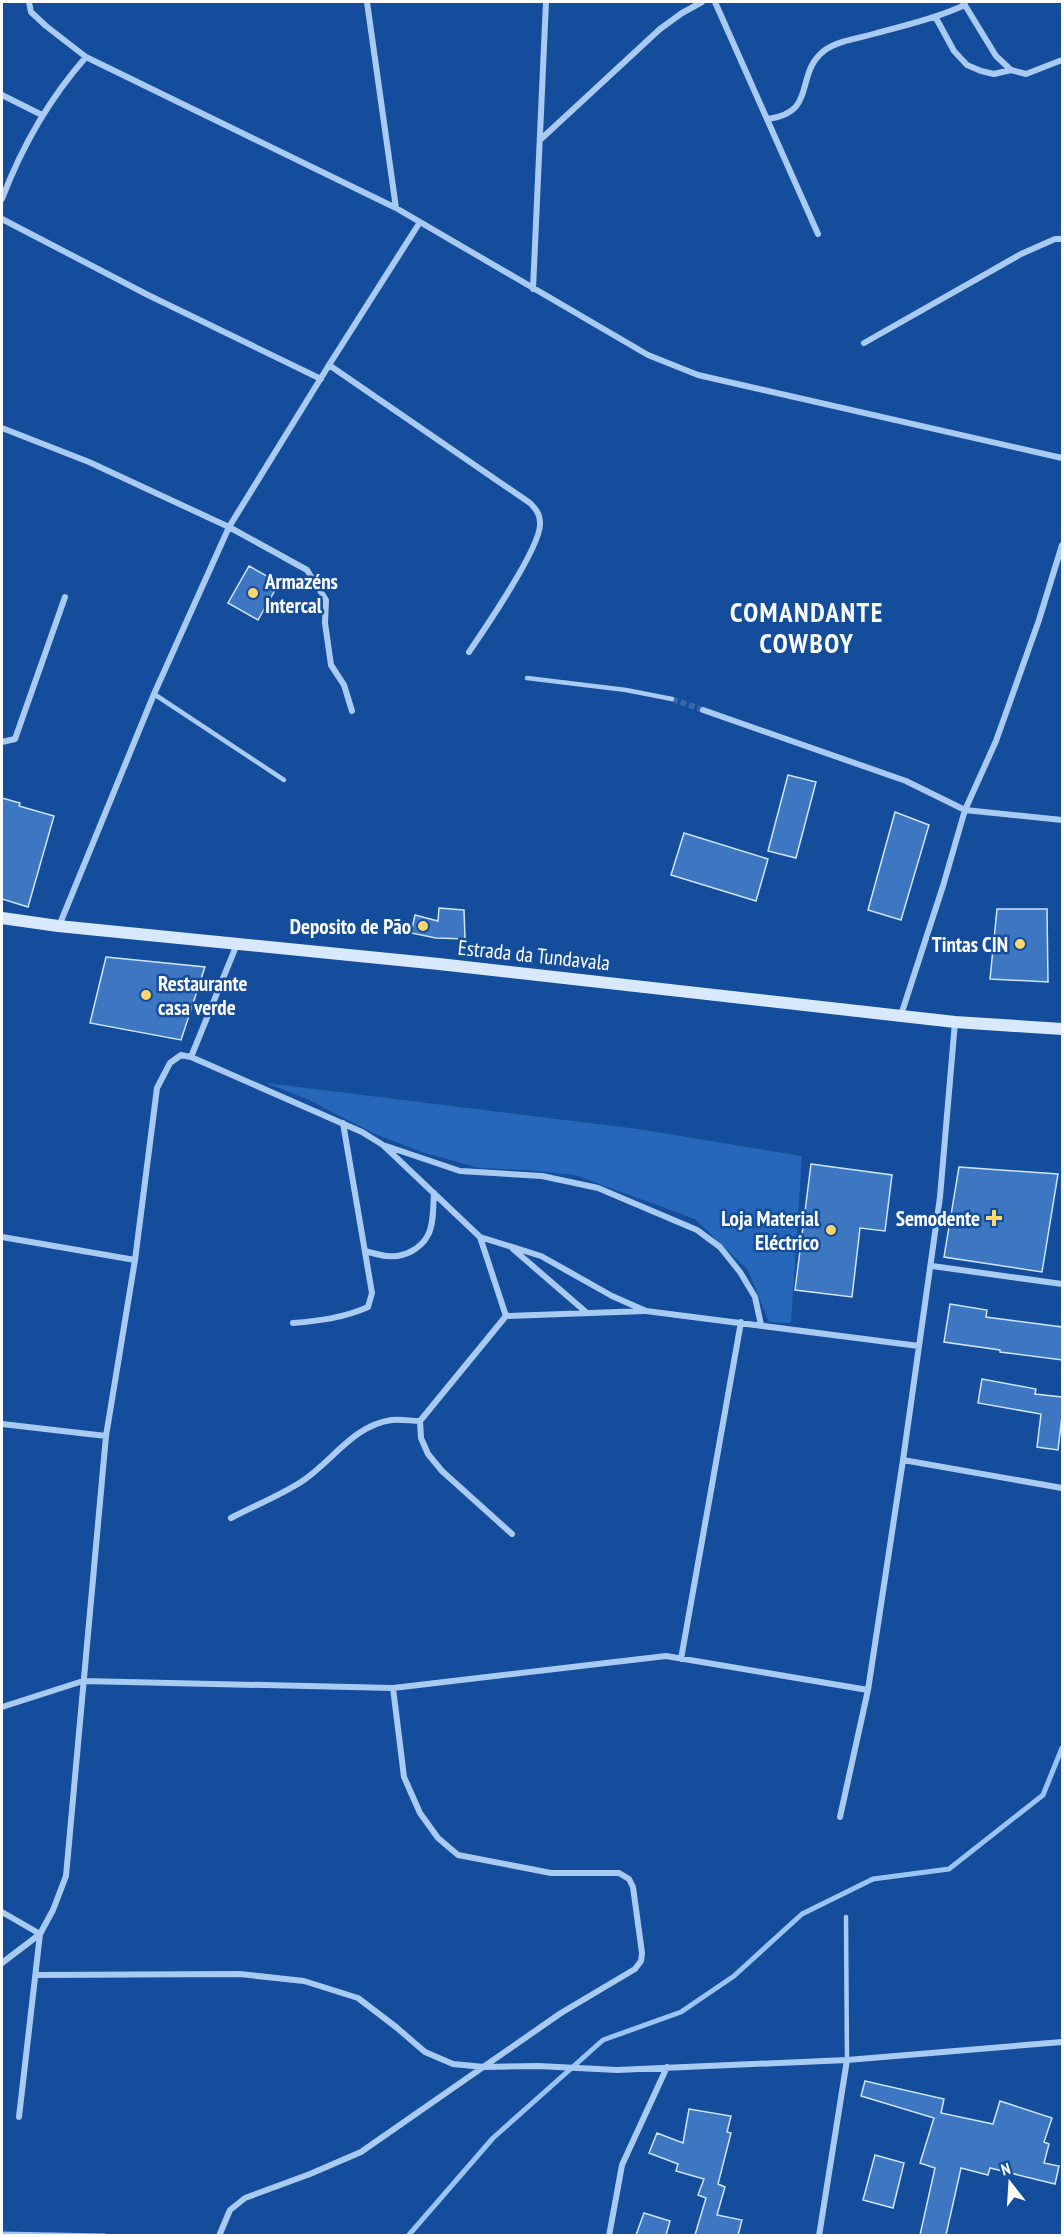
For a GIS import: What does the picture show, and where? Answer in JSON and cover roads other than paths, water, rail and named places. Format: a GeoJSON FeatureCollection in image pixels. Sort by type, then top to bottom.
{"type":"FeatureCollection","features":[{"type":"Feature","properties":{"kind":"main road","name":"Estrada da Tundavala"},"geometry":{"type":"LineString","coordinates":[[2,918],[58,926],[237,943],[955,1022],[1062,1029]]}},
{"type":"Feature","properties":{"kind":"street"},"geometry":{"type":"LineString","coordinates":[[29,2],[31,12],[86,57],[396,208],[648,355],[699,375],[1062,458]]}},
{"type":"Feature","properties":{"kind":"street"},"geometry":{"type":"LineString","coordinates":[[368,2],[396,208]]}},
{"type":"Feature","properties":{"kind":"street"},"geometry":{"type":"LineString","coordinates":[[533,289],[546,2]]}},
{"type":"Feature","properties":{"kind":"street"},"geometry":{"type":"LineString","coordinates":[[540,140],[660,29],[702,2]]}},
{"type":"Feature","properties":{"kind":"street"},"geometry":{"type":"LineString","coordinates":[[715,2],[818,234]]}},
{"type":"Feature","properties":{"kind":"street"},"geometry":{"type":"LineString","coordinates":[[768,119],[782,117],[794,110],[802,97],[813,61],[826,49],[936,18],[964,3],[996,56],[1011,70],[1026,74],[1062,60]]}},
{"type":"Feature","properties":{"kind":"street"},"geometry":{"type":"LineString","coordinates":[[936,18],[954,51],[967,64],[994,74],[1011,70]]}},
{"type":"Feature","properties":{"kind":"street"},"geometry":{"type":"LineString","coordinates":[[2,199],[15,164],[42,115],[66,80],[86,57]]}},
{"type":"Feature","properties":{"kind":"street"},"geometry":{"type":"LineString","coordinates":[[2,95],[42,115]]}},
{"type":"Feature","properties":{"kind":"street"},"geometry":{"type":"LineString","coordinates":[[2,219],[148,295],[321,378]]}},
{"type":"Feature","properties":{"kind":"street"},"geometry":{"type":"LineString","coordinates":[[58,926],[154,694],[230,527],[420,222]]}},
{"type":"Feature","properties":{"kind":"street"},"geometry":{"type":"LineString","coordinates":[[864,342],[1021,254],[1055,239],[1062,239]]}},
{"type":"Feature","properties":{"kind":"street"},"geometry":{"type":"LineString","coordinates":[[329,365],[530,502],[538,512],[541,524],[537,538],[500,606],[469,652]]}},
{"type":"Feature","properties":{"kind":"street"},"geometry":{"type":"LineString","coordinates":[[2,428],[89,462],[230,527],[307,570],[326,600],[326,640],[331,664],[344,685],[352,711]]}},
{"type":"Feature","properties":{"kind":"street"},"geometry":{"type":"LineString","coordinates":[[901,1015],[965,810],[996,741],[1039,620],[1062,545]]}},
{"type":"Feature","properties":{"kind":"street"},"geometry":{"type":"LineString","coordinates":[[2,742],[15,739],[65,597]]}},
{"type":"Feature","properties":{"kind":"street"},"geometry":{"type":"LineString","coordinates":[[704,710],[906,781],[965,810],[1062,820]]}},
{"type":"Feature","properties":{"kind":"street"},"geometry":{"type":"LineString","coordinates":[[190,1057],[237,943]]}},
{"type":"Feature","properties":{"kind":"street"},"geometry":{"type":"LineString","coordinates":[[840,1817],[868,1690],[932,1266],[955,1022]]}},
{"type":"Feature","properties":{"kind":"street"},"geometry":{"type":"LineString","coordinates":[[19,2117],[40,1934],[53,1910],[66,1876],[106,1436],[135,1260],[157,1088],[170,1063],[181,1055],[190,1057],[343,1122],[383,1145],[460,1172],[542,1176],[598,1188],[697,1230],[720,1247],[740,1272],[755,1297],[761,1325]]}},
{"type":"Feature","properties":{"kind":"street"},"geometry":{"type":"LineString","coordinates":[[292,1323],[328,1320],[368,1307],[372,1293],[343,1122]]}},
{"type":"Feature","properties":{"kind":"street"},"geometry":{"type":"LineString","coordinates":[[383,1145],[480,1236],[541,1256],[612,1296],[646,1311]]}},
{"type":"Feature","properties":{"kind":"street"},"geometry":{"type":"LineString","coordinates":[[365,1251],[390,1257],[406,1254],[417,1248],[428,1235],[434,1193]]}},
{"type":"Feature","properties":{"kind":"street"},"geometry":{"type":"LineString","coordinates":[[480,1236],[506,1316]]}},
{"type":"Feature","properties":{"kind":"street"},"geometry":{"type":"LineString","coordinates":[[2,1237],[135,1260]]}},
{"type":"Feature","properties":{"kind":"street"},"geometry":{"type":"LineString","coordinates":[[511,1246],[588,1313]]}},
{"type":"Feature","properties":{"kind":"street"},"geometry":{"type":"LineString","coordinates":[[932,1266],[1062,1284]]}},
{"type":"Feature","properties":{"kind":"street"},"geometry":{"type":"LineString","coordinates":[[512,1534],[442,1471],[428,1454],[420,1438],[420,1422],[506,1316],[646,1311],[919,1346]]}},
{"type":"Feature","properties":{"kind":"street"},"geometry":{"type":"LineString","coordinates":[[681,1659],[741,1322]]}},
{"type":"Feature","properties":{"kind":"street"},"geometry":{"type":"LineString","coordinates":[[231,1518],[301,1482],[346,1442],[364,1430],[378,1423],[394,1420],[420,1422]]}},
{"type":"Feature","properties":{"kind":"street"},"geometry":{"type":"LineString","coordinates":[[2,1424],[106,1436]]}},
{"type":"Feature","properties":{"kind":"street"},"geometry":{"type":"LineString","coordinates":[[903,1460],[1062,1488]]}},
{"type":"Feature","properties":{"kind":"street"},"geometry":{"type":"LineString","coordinates":[[2,1707],[83,1681],[393,1688],[666,1656],[868,1690]]}},
{"type":"Feature","properties":{"kind":"street"},"geometry":{"type":"LineString","coordinates":[[219,2235],[230,2210],[244,2198],[310,2174],[361,2152],[561,2013],[635,1969],[640,1961],[642,1953],[633,1887],[629,1879],[619,1873],[551,1873],[458,1856],[438,1838],[420,1813],[404,1778],[393,1688]]}},
{"type":"Feature","properties":{"kind":"street"},"geometry":{"type":"LineString","coordinates":[[2,1912],[40,1934]]}},
{"type":"Feature","properties":{"kind":"street"},"geometry":{"type":"LineString","coordinates":[[2,1963],[40,1934]]}},
{"type":"Feature","properties":{"kind":"street"},"geometry":{"type":"LineString","coordinates":[[36,1975],[239,1974],[304,1981],[358,1998],[396,2026],[425,2052],[453,2064],[484,2067],[538,2066],[617,2070],[846,2060],[1062,2042]]}},
{"type":"Feature","properties":{"kind":"street"},"geometry":{"type":"LineString","coordinates":[[819,2235],[846,2060]]}},
{"type":"Feature","properties":{"kind":"street"},"geometry":{"type":"LineString","coordinates":[[609,2235],[622,2166],[667,2067]]}},
{"type":"Feature","properties":{"kind":"lane"},"geometry":{"type":"LineString","coordinates":[[527,678],[626,690],[672,699]]}},
{"type":"Feature","properties":{"kind":"lane"},"geometry":{"type":"LineString","coordinates":[[154,694],[284,780]]}},
{"type":"Feature","properties":{"kind":"lane"},"geometry":{"type":"LineString","coordinates":[[846,1917],[846,2060]]}},
{"type":"Feature","properties":{"kind":"waterway"},"geometry":{"type":"LineString","coordinates":[[408,2236],[493,2138],[603,2040],[681,2012],[734,1976],[802,1914],[873,1879],[949,1869],[1043,1795],[1062,1748]]}},
{"type":"Feature","properties":{"kind":"waterway"},"geometry":{"type":"LineString","coordinates":[[2,2234],[105,2236]]}},
{"type":"Feature","properties":{"kind":"tunnel"},"geometry":{"type":"LineString","coordinates":[[672,699],[703,710]]}},
{"type":"Feature","properties":{"kind":"place","name":"Armazéns Intercal"},"geometry":{"type":"Point","coordinates":[253,593]}},
{"type":"Feature","properties":{"kind":"place","name":"Deposito de Pão"},"geometry":{"type":"Point","coordinates":[423,926]}},
{"type":"Feature","properties":{"kind":"place","name":"Tintas CIN"},"geometry":{"type":"Point","coordinates":[1020,944]}},
{"type":"Feature","properties":{"kind":"place","name":"Restaurante casa verde"},"geometry":{"type":"Point","coordinates":[146,995]}},
{"type":"Feature","properties":{"kind":"place","name":"Semodente"},"geometry":{"type":"Point","coordinates":[994,1218]}},
{"type":"Feature","properties":{"kind":"place","name":"Loja Material Eléctrico"},"geometry":{"type":"Point","coordinates":[831,1230]}},
{"type":"Feature","properties":{"kind":"district","name":"COMANDANTE COWBOY"},"geometry":{"type":"Point","coordinates":[807,628]}}]}
